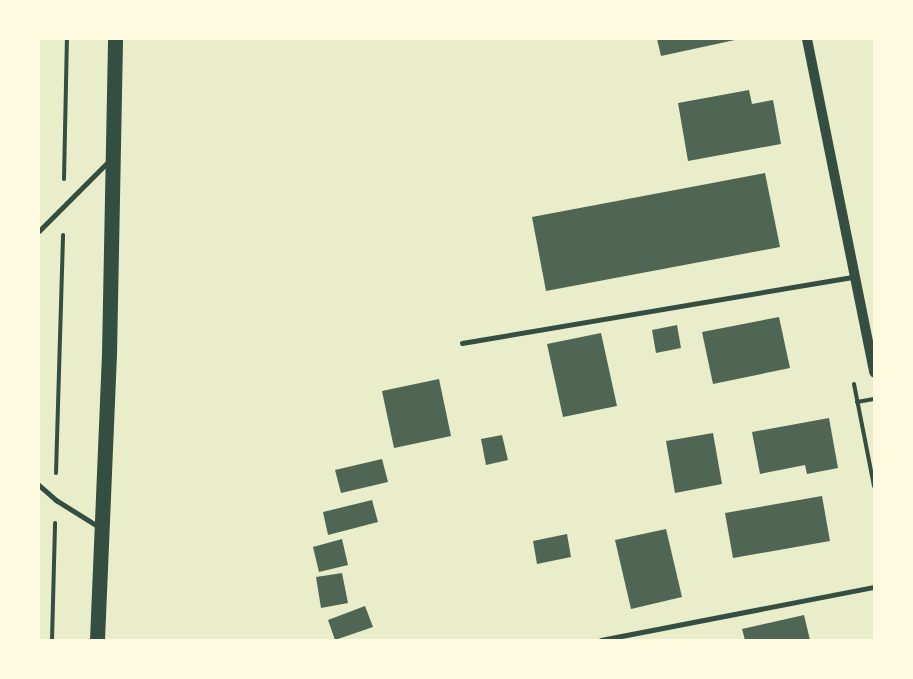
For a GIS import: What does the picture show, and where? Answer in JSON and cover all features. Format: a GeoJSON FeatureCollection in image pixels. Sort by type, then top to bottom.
{"type":"FeatureCollection","features":[{"type":"Feature","properties":{"kind":"main road"},"geometry":{"type":"LineString","coordinates":[[97,640],[103,529],[115,39]]}},
{"type":"Feature","properties":{"kind":"street"},"geometry":{"type":"LineString","coordinates":[[807,39],[874,372]]}},
{"type":"Feature","properties":{"kind":"lane"},"geometry":{"type":"LineString","coordinates":[[39,231],[113,157]]}},
{"type":"Feature","properties":{"kind":"lane"},"geometry":{"type":"LineString","coordinates":[[462,343],[855,276]]}},
{"type":"Feature","properties":{"kind":"lane"},"geometry":{"type":"LineString","coordinates":[[39,485],[56,500],[103,529]]}},
{"type":"Feature","properties":{"kind":"lane"},"geometry":{"type":"LineString","coordinates":[[601,640],[874,587]]}},
{"type":"Feature","properties":{"kind":"path"},"geometry":{"type":"LineString","coordinates":[[52,640],[67,39]]}},
{"type":"Feature","properties":{"kind":"path"},"geometry":{"type":"LineString","coordinates":[[857,402],[874,399]]}},
{"type":"Feature","properties":{"kind":"building"},"geometry":{"type":"Polygon","coordinates":[[[657,39],[734,39],[735,40],[661,56],[657,39]]]}},
{"type":"Feature","properties":{"kind":"building"},"geometry":{"type":"Polygon","coordinates":[[[749,90],[752,104],[773,100],[781,144],[688,161],[678,103],[749,90]]]}},
{"type":"Feature","properties":{"kind":"building"},"geometry":{"type":"Polygon","coordinates":[[[765,173],[780,247],[546,291],[532,217],[765,173]]]}},
{"type":"Feature","properties":{"kind":"building"},"geometry":{"type":"Polygon","coordinates":[[[779,317],[790,368],[713,384],[702,332],[779,317]]]}},
{"type":"Feature","properties":{"kind":"building"},"geometry":{"type":"Polygon","coordinates":[[[677,325],[681,348],[656,353],[652,330],[677,325]]]}},
{"type":"Feature","properties":{"kind":"building"},"geometry":{"type":"Polygon","coordinates":[[[601,333],[617,406],[563,417],[547,344],[601,333]]]}},
{"type":"Feature","properties":{"kind":"building"},"geometry":{"type":"Polygon","coordinates":[[[439,379],[451,436],[394,448],[382,391],[439,379]]]}},
{"type":"Feature","properties":{"kind":"building"},"geometry":{"type":"Polygon","coordinates":[[[829,418],[838,468],[807,474],[805,465],[760,474],[752,432],[829,418]]]}},
{"type":"Feature","properties":{"kind":"building"},"geometry":{"type":"Polygon","coordinates":[[[713,433],[722,484],[675,493],[666,441],[713,433]]]}},
{"type":"Feature","properties":{"kind":"building"},"geometry":{"type":"Polygon","coordinates":[[[502,435],[508,460],[486,465],[481,439],[502,435]]]}},
{"type":"Feature","properties":{"kind":"building"},"geometry":{"type":"Polygon","coordinates":[[[382,459],[388,482],[341,493],[335,470],[382,459]]]}},
{"type":"Feature","properties":{"kind":"building"},"geometry":{"type":"Polygon","coordinates":[[[822,496],[830,541],[733,558],[725,513],[822,496]]]}},
{"type":"Feature","properties":{"kind":"building"},"geometry":{"type":"Polygon","coordinates":[[[372,500],[378,522],[328,535],[323,512],[372,500]]]}},
{"type":"Feature","properties":{"kind":"building"},"geometry":{"type":"Polygon","coordinates":[[[666,529],[682,597],[631,609],[615,540],[666,529]]]}},
{"type":"Feature","properties":{"kind":"building"},"geometry":{"type":"Polygon","coordinates":[[[567,534],[571,557],[537,564],[533,541],[567,534]]]}},
{"type":"Feature","properties":{"kind":"building"},"geometry":{"type":"Polygon","coordinates":[[[342,539],[348,565],[319,572],[313,547],[342,539]]]}},
{"type":"Feature","properties":{"kind":"building"},"geometry":{"type":"Polygon","coordinates":[[[342,573],[348,603],[321,608],[316,577],[342,573]]]}},
{"type":"Feature","properties":{"kind":"building"},"geometry":{"type":"Polygon","coordinates":[[[365,606],[373,627],[335,640],[328,620],[365,606]]]}},
{"type":"Feature","properties":{"kind":"building"},"geometry":{"type":"Polygon","coordinates":[[[804,615],[810,640],[745,640],[742,629],[804,615]]]}}]}
